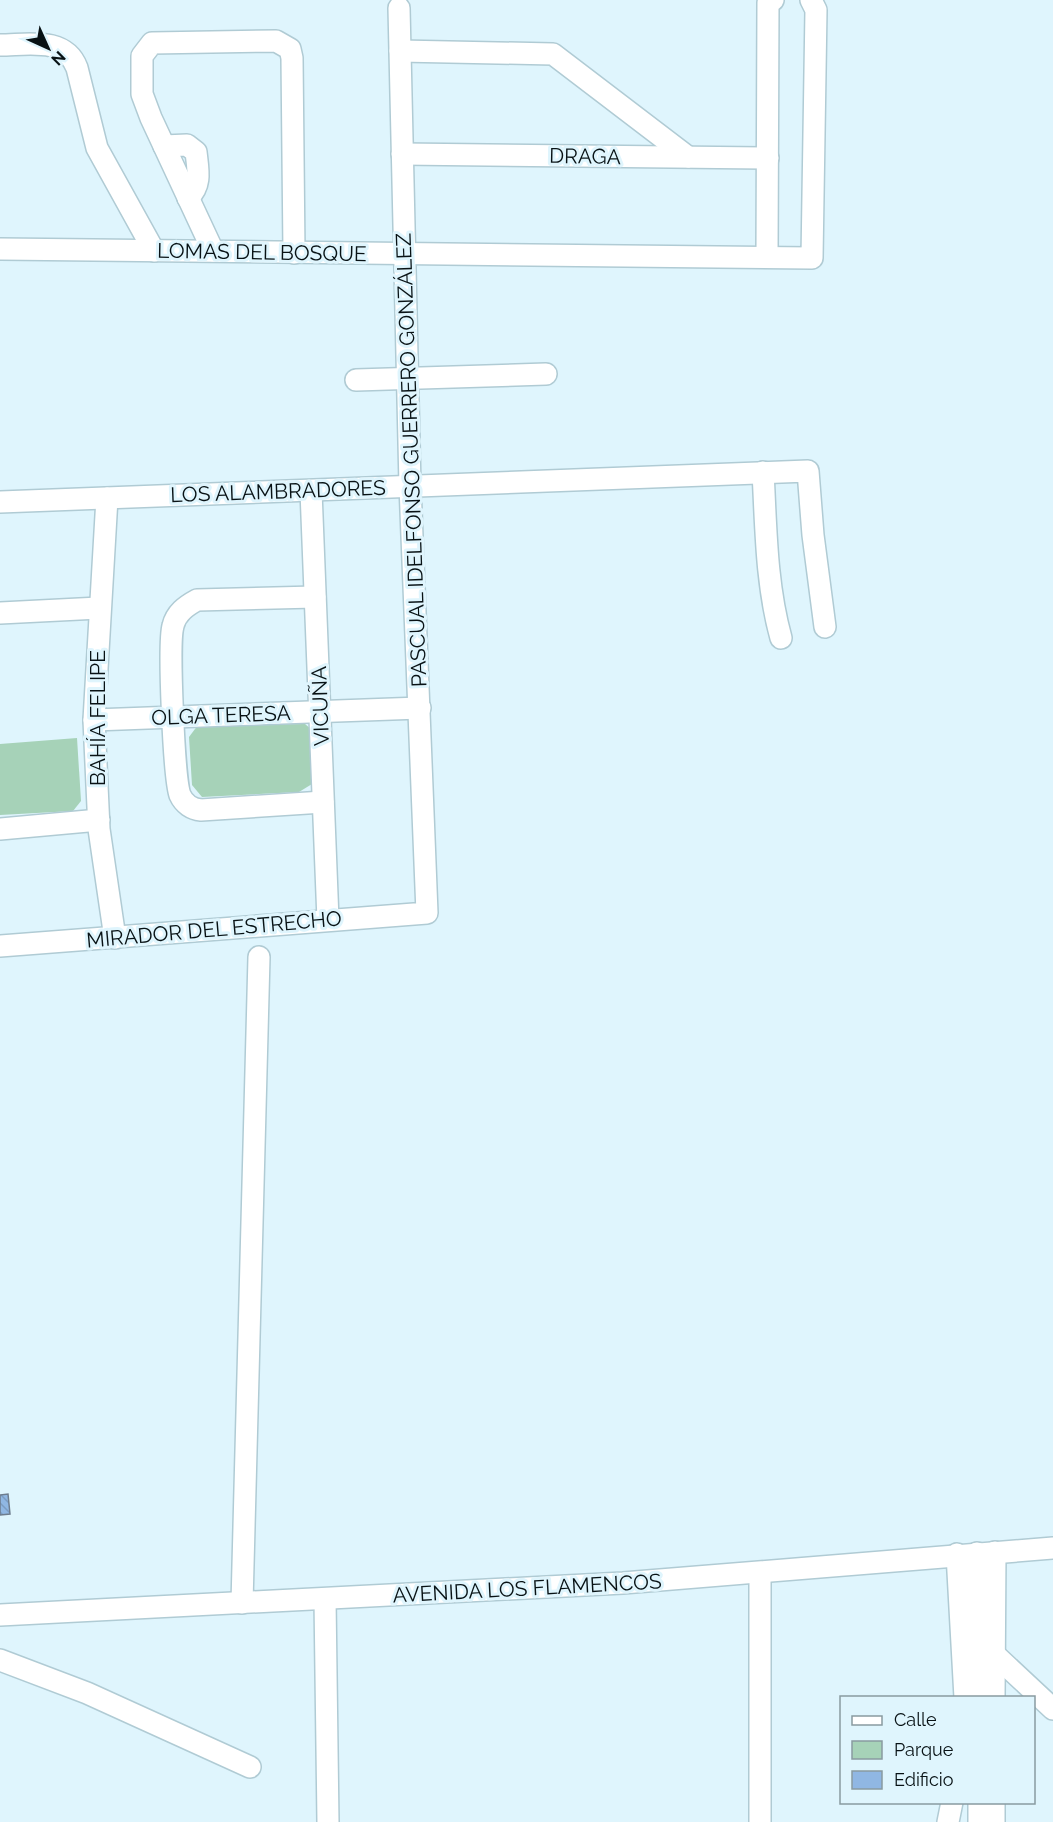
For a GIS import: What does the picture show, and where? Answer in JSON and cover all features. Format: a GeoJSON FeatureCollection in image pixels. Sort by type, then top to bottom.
{"type":"FeatureCollection","features":[{"type":"Feature","properties":{"kind":"street"},"geometry":{"type":"LineString","coordinates":[[767,257],[768,3],[773,0]]}},
{"type":"Feature","properties":{"kind":"street","name":"LOMAS DEL BOSQUE"},"geometry":{"type":"LineString","coordinates":[[0,249],[812,258],[816,10],[811,0]]}},
{"type":"Feature","properties":{"kind":"street","name":"PASCUAL IDELFONSO GUERRERO GONZÁLEZ"},"geometry":{"type":"LineString","coordinates":[[399,8],[410,486],[427,913]]}},
{"type":"Feature","properties":{"kind":"street"},"geometry":{"type":"LineString","coordinates":[[213,251],[188,198],[196,190],[198,183],[196,152],[187,145],[164,146],[142,93],[142,56],[152,43],[276,41],[287,46],[292,58],[294,253]]}},
{"type":"Feature","properties":{"kind":"street"},"geometry":{"type":"LineString","coordinates":[[0,45],[45,45],[67,51],[75,62],[97,148],[154,251]]}},
{"type":"Feature","properties":{"kind":"street"},"geometry":{"type":"LineString","coordinates":[[400,51],[558,55],[688,157]]}},
{"type":"Feature","properties":{"kind":"street","name":"DRAGA"},"geometry":{"type":"LineString","coordinates":[[402,154],[768,158]]}},
{"type":"Feature","properties":{"kind":"street"},"geometry":{"type":"LineString","coordinates":[[356,380],[546,374]]}},
{"type":"Feature","properties":{"kind":"street","name":"LOS ALAMBRADORES"},"geometry":{"type":"LineString","coordinates":[[0,502],[808,471],[816,565],[825,627]]}},
{"type":"Feature","properties":{"kind":"street"},"geometry":{"type":"LineString","coordinates":[[763,472],[768,555],[775,616],[781,638]]}},
{"type":"Feature","properties":{"kind":"street","name":"VICUÑA"},"geometry":{"type":"LineString","coordinates":[[311,491],[328,920]]}},
{"type":"Feature","properties":{"kind":"street","name":"BAHÍA FELIPE"},"geometry":{"type":"LineString","coordinates":[[107,498],[94,720],[99,820],[115,938]]}},
{"type":"Feature","properties":{"kind":"street"},"geometry":{"type":"LineString","coordinates":[[315,597],[197,600],[182,610],[172,629],[172,717],[179,791],[189,806],[201,810],[323,802]]}},
{"type":"Feature","properties":{"kind":"street"},"geometry":{"type":"LineString","coordinates":[[0,613],[99,609]]}},
{"type":"Feature","properties":{"kind":"street","name":"OLGA TERESA"},"geometry":{"type":"LineString","coordinates":[[94,720],[420,708]]}},
{"type":"Feature","properties":{"kind":"street"},"geometry":{"type":"LineString","coordinates":[[0,829],[99,820]]}},
{"type":"Feature","properties":{"kind":"street","name":"MIRADOR DEL ESTRECHO"},"geometry":{"type":"LineString","coordinates":[[0,946],[427,913]]}},
{"type":"Feature","properties":{"kind":"street"},"geometry":{"type":"LineString","coordinates":[[242,1603],[259,957]]}},
{"type":"Feature","properties":{"kind":"street","name":"AVENIDA LOS FLAMENCOS"},"geometry":{"type":"LineString","coordinates":[[0,1615],[623,1583],[1053,1548]]}},
{"type":"Feature","properties":{"kind":"street"},"geometry":{"type":"LineString","coordinates":[[976,1553],[994,1654],[994,1696]]}},
{"type":"Feature","properties":{"kind":"street"},"geometry":{"type":"LineString","coordinates":[[965,1696],[976,1553]]}},
{"type":"Feature","properties":{"kind":"street"},"geometry":{"type":"LineString","coordinates":[[976,1553],[979,1696]]}},
{"type":"Feature","properties":{"kind":"street"},"geometry":{"type":"LineString","coordinates":[[760,1573],[760,1822]]}},
{"type":"Feature","properties":{"kind":"street"},"geometry":{"type":"LineString","coordinates":[[325,1599],[328,1822]]}},
{"type":"Feature","properties":{"kind":"street"},"geometry":{"type":"LineString","coordinates":[[994,1654],[1053,1709]]}},
{"type":"Feature","properties":{"kind":"street"},"geometry":{"type":"LineString","coordinates":[[0,1660],[87,1693],[250,1767]]}},
{"type":"Feature","properties":{"kind":"street"},"geometry":{"type":"LineString","coordinates":[[948,1822],[952,1804]]}},
{"type":"Feature","properties":{"kind":"street"},"geometry":{"type":"LineString","coordinates":[[979,1804],[979,1822]]}},
{"type":"Feature","properties":{"kind":"street"},"geometry":{"type":"LineString","coordinates":[[994,1804],[994,1822]]}},
{"type":"Feature","properties":{"kind":"green space"},"geometry":{"type":"Polygon","coordinates":[[[305,724],[311,729],[312,784],[299,792],[202,797],[192,785],[189,737],[198,725],[305,724]]]}},
{"type":"Feature","properties":{"kind":"green space"},"geometry":{"type":"Polygon","coordinates":[[[77,738],[81,801],[73,811],[0,815],[0,744],[77,738]]]}},
{"type":"Feature","properties":{"kind":"building"},"geometry":{"type":"Polygon","coordinates":[[[8,1494],[10,1514],[0,1515],[0,1495],[8,1494]]]}}]}
